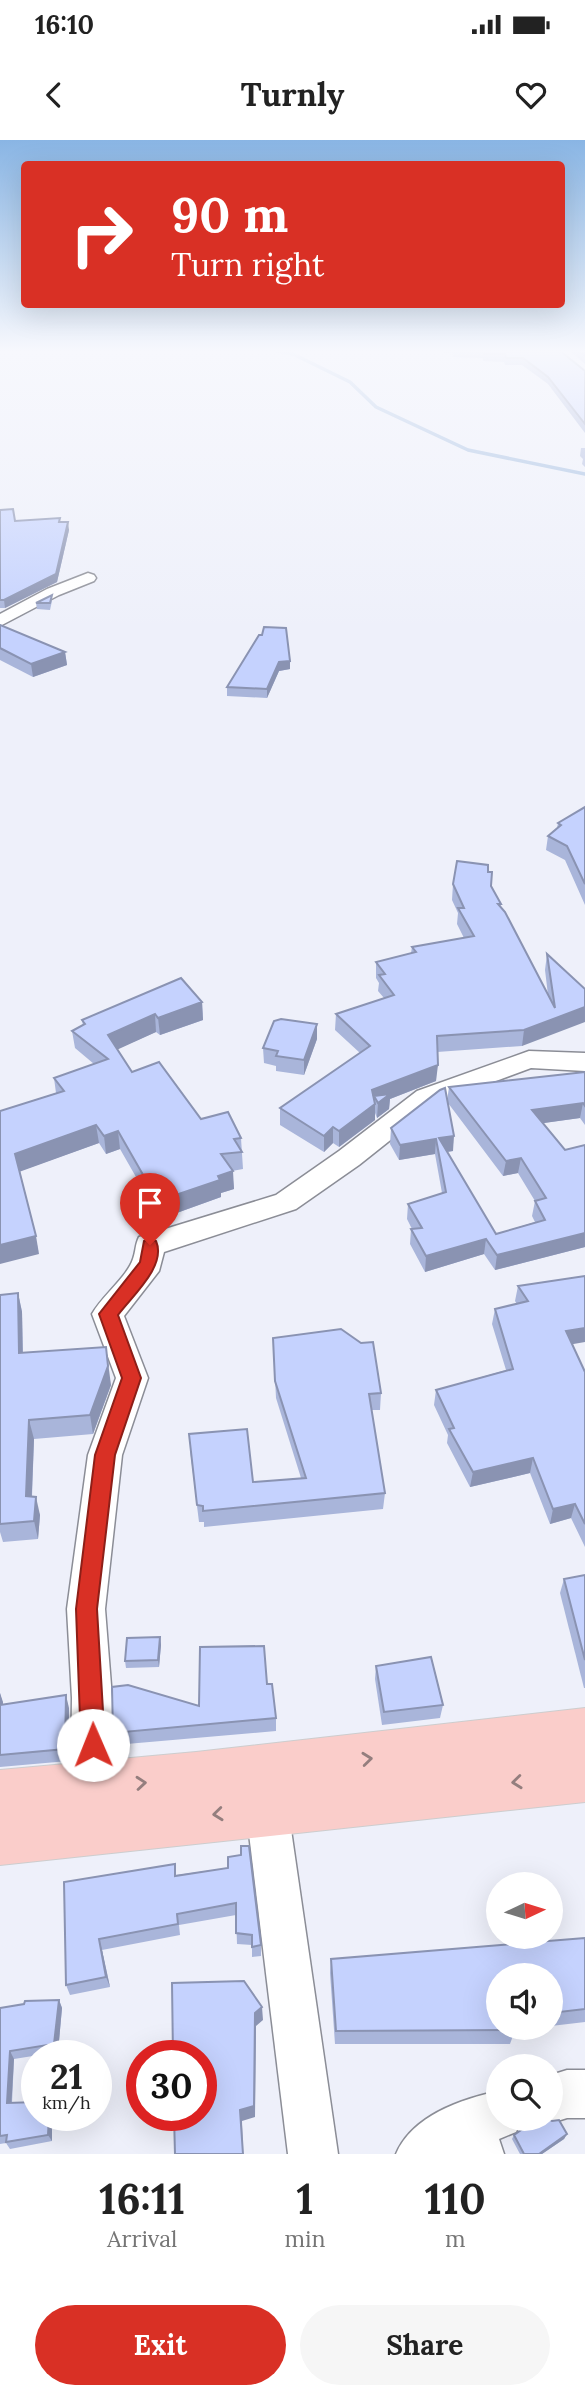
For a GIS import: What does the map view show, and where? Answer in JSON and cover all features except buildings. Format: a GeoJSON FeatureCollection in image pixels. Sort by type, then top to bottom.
{"type":"FeatureCollection","features":[{"type":"Feature","properties":{"kind":"main road"},"geometry":{"type":"LineString","coordinates":[[0,1797],[585,1735]]}},
{"type":"Feature","properties":{"kind":"main road"},"geometry":{"type":"LineString","coordinates":[[0,1837],[585,1775]]}},
{"type":"Feature","properties":{"kind":"street"},"geometry":{"type":"LineString","coordinates":[[0,621],[53,592],[88,578]]}},
{"type":"Feature","properties":{"kind":"street"},"geometry":{"type":"LineString","coordinates":[[96,1787],[92,1766],[92,1698],[86,1609],[105,1455],[132,1378],[108,1314],[148,1263],[150,1245],[286,1202],[349,1158],[427,1097],[529,1059],[585,1062]]}},
{"type":"Feature","properties":{"kind":"street"},"geometry":{"type":"LineString","coordinates":[[267,1809],[313,2154]]}},
{"type":"Feature","properties":{"kind":"street"},"geometry":{"type":"LineString","coordinates":[[563,2095],[585,2094]]}},
{"type":"Feature","properties":{"kind":"street"},"geometry":{"type":"LineString","coordinates":[[421,2154],[482,2130]]}},
{"type":"Feature","properties":{"kind":"waterway"},"geometry":{"type":"LineString","coordinates":[[453,443],[468,450],[585,474]]}},
{"type":"Feature","properties":{"kind":"route"},"geometry":{"type":"LineString","coordinates":[[93,1745],[86,1609],[105,1455],[132,1378],[108,1314],[148,1263],[150,1245]]}}]}
